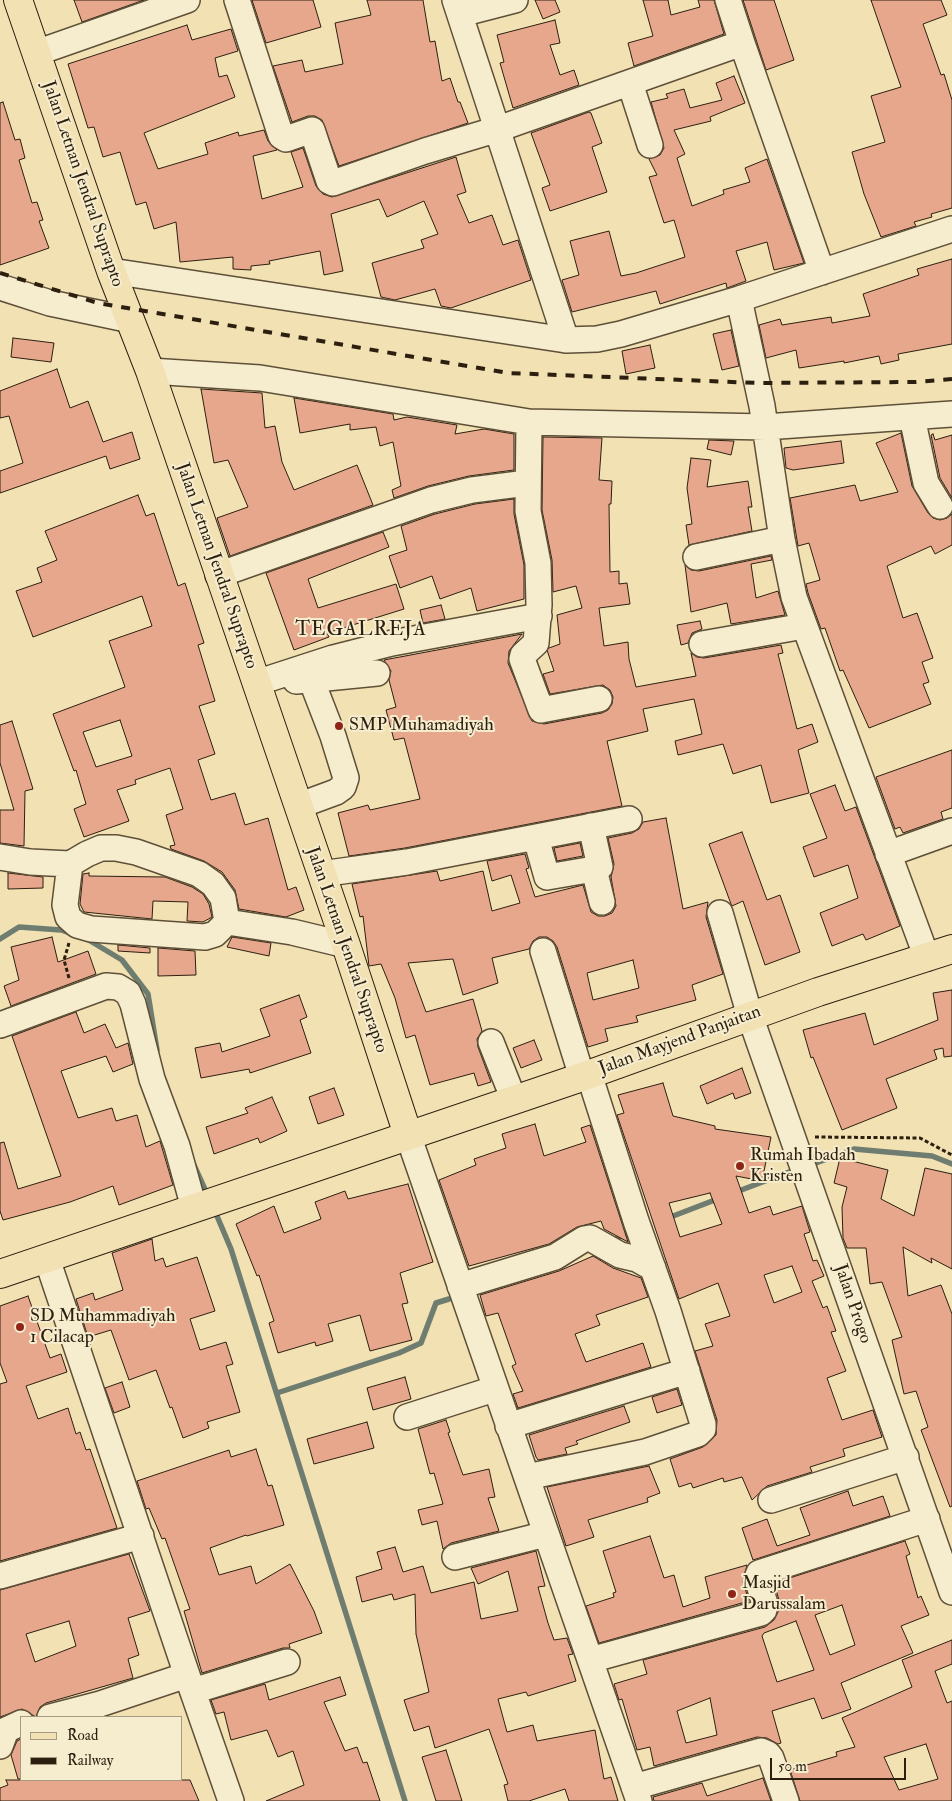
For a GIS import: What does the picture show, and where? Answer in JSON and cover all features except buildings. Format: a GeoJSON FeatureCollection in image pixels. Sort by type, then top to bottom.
{"type":"FeatureCollection","features":[{"type":"Feature","properties":{"kind":"main road","name":"Jalan Letnan Jendral Suprapto"},"geometry":{"type":"LineString","coordinates":[[18,0],[111,271],[131,320],[139,347],[150,371],[218,575],[346,945],[408,1135]]}},
{"type":"Feature","properties":{"kind":"main road","name":"Jalan Mayjend Panjaitan"},"geometry":{"type":"LineString","coordinates":[[0,1274],[514,1100],[750,1016],[940,953]]}},
{"type":"Feature","properties":{"kind":"street"},"geometry":{"type":"LineString","coordinates":[[36,53],[187,0]]}},
{"type":"Feature","properties":{"kind":"street"},"geometry":{"type":"LineString","coordinates":[[237,0],[281,136],[286,139],[312,130],[331,183],[498,129],[742,43]]}},
{"type":"Feature","properties":{"kind":"street"},"geometry":{"type":"LineString","coordinates":[[515,0],[458,7],[566,340]]}},
{"type":"Feature","properties":{"kind":"street"},"geometry":{"type":"LineString","coordinates":[[728,0],[822,272]]}},
{"type":"Feature","properties":{"kind":"street"},"geometry":{"type":"LineString","coordinates":[[630,83],[650,145]]}},
{"type":"Feature","properties":{"kind":"street"},"geometry":{"type":"LineString","coordinates":[[111,271],[566,340],[597,339],[621,334],[739,299],[952,229]]}},
{"type":"Feature","properties":{"kind":"street"},"geometry":{"type":"LineString","coordinates":[[0,287],[50,303],[131,320]]}},
{"type":"Feature","properties":{"kind":"street"},"geometry":{"type":"LineString","coordinates":[[739,299],[766,427],[782,539],[794,597],[888,854],[940,953]]}},
{"type":"Feature","properties":{"kind":"street"},"geometry":{"type":"LineString","coordinates":[[150,371],[260,378],[529,422],[766,427],[952,414]]}},
{"type":"Feature","properties":{"kind":"street"},"geometry":{"type":"LineString","coordinates":[[912,417],[926,482],[940,506]]}},
{"type":"Feature","properties":{"kind":"street"},"geometry":{"type":"LineString","coordinates":[[529,422],[528,511],[538,563],[539,616],[536,644],[523,655],[522,659],[539,707],[543,710],[599,699]]}},
{"type":"Feature","properties":{"kind":"street"},"geometry":{"type":"LineString","coordinates":[[218,575],[431,500],[472,490],[527,483]]}},
{"type":"Feature","properties":{"kind":"street"},"geometry":{"type":"LineString","coordinates":[[696,557],[782,539]]}},
{"type":"Feature","properties":{"kind":"street"},"geometry":{"type":"LineString","coordinates":[[256,684],[333,658],[392,643],[539,616]]}},
{"type":"Feature","properties":{"kind":"street"},"geometry":{"type":"LineString","coordinates":[[702,644],[804,626]]}},
{"type":"Feature","properties":{"kind":"street"},"geometry":{"type":"LineString","coordinates":[[256,684],[377,673]]}},
{"type":"Feature","properties":{"kind":"street"},"geometry":{"type":"LineString","coordinates":[[298,806],[336,792],[343,787],[346,778],[333,736],[311,679]]}},
{"type":"Feature","properties":{"kind":"street"},"geometry":{"type":"LineString","coordinates":[[321,874],[407,862],[629,819]]}},
{"type":"Feature","properties":{"kind":"street"},"geometry":{"type":"LineString","coordinates":[[536,838],[548,877],[594,869],[600,866],[591,826]]}},
{"type":"Feature","properties":{"kind":"street"},"geometry":{"type":"LineString","coordinates":[[888,854],[952,831]]}},
{"type":"Feature","properties":{"kind":"street"},"geometry":{"type":"LineString","coordinates":[[0,857],[30,862],[77,860],[102,848],[136,852],[199,874],[213,884],[223,898],[227,922]]}},
{"type":"Feature","properties":{"kind":"street"},"geometry":{"type":"LineString","coordinates":[[77,860],[65,905],[68,917],[77,926],[205,937],[215,934],[227,922]]}},
{"type":"Feature","properties":{"kind":"street"},"geometry":{"type":"LineString","coordinates":[[594,869],[602,902]]}},
{"type":"Feature","properties":{"kind":"street","name":"Jalan Progo"},"geometry":{"type":"LineString","coordinates":[[720,913],[750,1016],[952,1592]]}},
{"type":"Feature","properties":{"kind":"street"},"geometry":{"type":"LineString","coordinates":[[227,922],[292,932],[346,945]]}},
{"type":"Feature","properties":{"kind":"street"},"geometry":{"type":"LineString","coordinates":[[527,1477],[644,1452],[698,1434],[703,1429],[687,1371],[653,1268],[543,951]]}},
{"type":"Feature","properties":{"kind":"street"},"geometry":{"type":"LineString","coordinates":[[0,1025],[106,986],[118,988],[128,993],[133,1004],[152,1079],[197,1207]]}},
{"type":"Feature","properties":{"kind":"street"},"geometry":{"type":"LineString","coordinates":[[491,1042],[514,1100]]}},
{"type":"Feature","properties":{"kind":"street"},"geometry":{"type":"LineString","coordinates":[[408,1135],[494,1389],[527,1477],[637,1794],[762,1751],[771,1758],[786,1801]]}},
{"type":"Feature","properties":{"kind":"street"},"geometry":{"type":"LineString","coordinates":[[460,1286],[555,1257],[584,1239],[603,1245],[620,1255],[637,1259],[653,1268]]}},
{"type":"Feature","properties":{"kind":"street"},"geometry":{"type":"LineString","coordinates":[[47,1258],[190,1683],[232,1801]]}},
{"type":"Feature","properties":{"kind":"street"},"geometry":{"type":"LineString","coordinates":[[508,1426],[687,1371]]}},
{"type":"Feature","properties":{"kind":"street"},"geometry":{"type":"LineString","coordinates":[[407,1417],[494,1389]]}},
{"type":"Feature","properties":{"kind":"street"},"geometry":{"type":"LineString","coordinates":[[771,1500],[906,1457]]}},
{"type":"Feature","properties":{"kind":"street"},"geometry":{"type":"LineString","coordinates":[[590,1660],[761,1613],[764,1610],[765,1604],[756,1578],[760,1573],[927,1519]]}},
{"type":"Feature","properties":{"kind":"street"},"geometry":{"type":"LineString","coordinates":[[455,1557],[546,1534]]}},
{"type":"Feature","properties":{"kind":"street"},"geometry":{"type":"LineString","coordinates":[[0,1576],[141,1536]]}},
{"type":"Feature","properties":{"kind":"street"},"geometry":{"type":"LineString","coordinates":[[54,1716],[287,1662]]}},
{"type":"Feature","properties":{"kind":"street"},"geometry":{"type":"LineString","coordinates":[[0,1746],[6,1730],[20,1723]]}},
{"type":"Feature","properties":{"kind":"path"},"geometry":{"type":"LineString","coordinates":[[69,942],[65,965],[75,997]]}},
{"type":"Feature","properties":{"kind":"path"},"geometry":{"type":"LineString","coordinates":[[66,954],[75,944]]}},
{"type":"Feature","properties":{"kind":"path"},"geometry":{"type":"LineString","coordinates":[[794,1137],[920,1138],[952,1155]]}},
{"type":"Feature","properties":{"kind":"waterway"},"geometry":{"type":"LineString","coordinates":[[0,939],[19,927],[61,930],[73,934]]}},
{"type":"Feature","properties":{"kind":"waterway"},"geometry":{"type":"LineString","coordinates":[[87,939],[122,960],[148,994],[157,1050]]}},
{"type":"Feature","properties":{"kind":"waterway"},"geometry":{"type":"LineString","coordinates":[[816,1163],[854,1149],[932,1156],[952,1164]]}},
{"type":"Feature","properties":{"kind":"waterway"},"geometry":{"type":"LineString","coordinates":[[193,1163],[208,1196]]}},
{"type":"Feature","properties":{"kind":"waterway"},"geometry":{"type":"LineString","coordinates":[[736,1192],[797,1169]]}},
{"type":"Feature","properties":{"kind":"waterway"},"geometry":{"type":"LineString","coordinates":[[668,1218],[720,1198]]}},
{"type":"Feature","properties":{"kind":"waterway"},"geometry":{"type":"LineString","coordinates":[[214,1209],[231,1249],[405,1801]]}},
{"type":"Feature","properties":{"kind":"waterway"},"geometry":{"type":"LineString","coordinates":[[609,1241],[633,1232]]}},
{"type":"Feature","properties":{"kind":"waterway"},"geometry":{"type":"LineString","coordinates":[[277,1393],[399,1353],[421,1343],[436,1303],[449,1299]]}},
{"type":"Feature","properties":{"kind":"railway"},"geometry":{"type":"LineString","coordinates":[[0,273],[98,303],[508,373],[758,383],[915,382],[952,379]]}},
{"type":"Feature","properties":{"kind":"place","name":"SMP Muhamadiyah"},"geometry":{"type":"Point","coordinates":[339,726]}},
{"type":"Feature","properties":{"kind":"place","name":"Rumah Ibadah Kristen"},"geometry":{"type":"Point","coordinates":[740,1166]}},
{"type":"Feature","properties":{"kind":"place","name":"SD Muhammadiyah 1 Cilacap"},"geometry":{"type":"Point","coordinates":[20,1327]}},
{"type":"Feature","properties":{"kind":"place","name":"Masjid Darussalam"},"geometry":{"type":"Point","coordinates":[732,1594]}},
{"type":"Feature","properties":{"kind":"district","name":"TEGALREJA"},"geometry":{"type":"Point","coordinates":[361,631]}}]}
